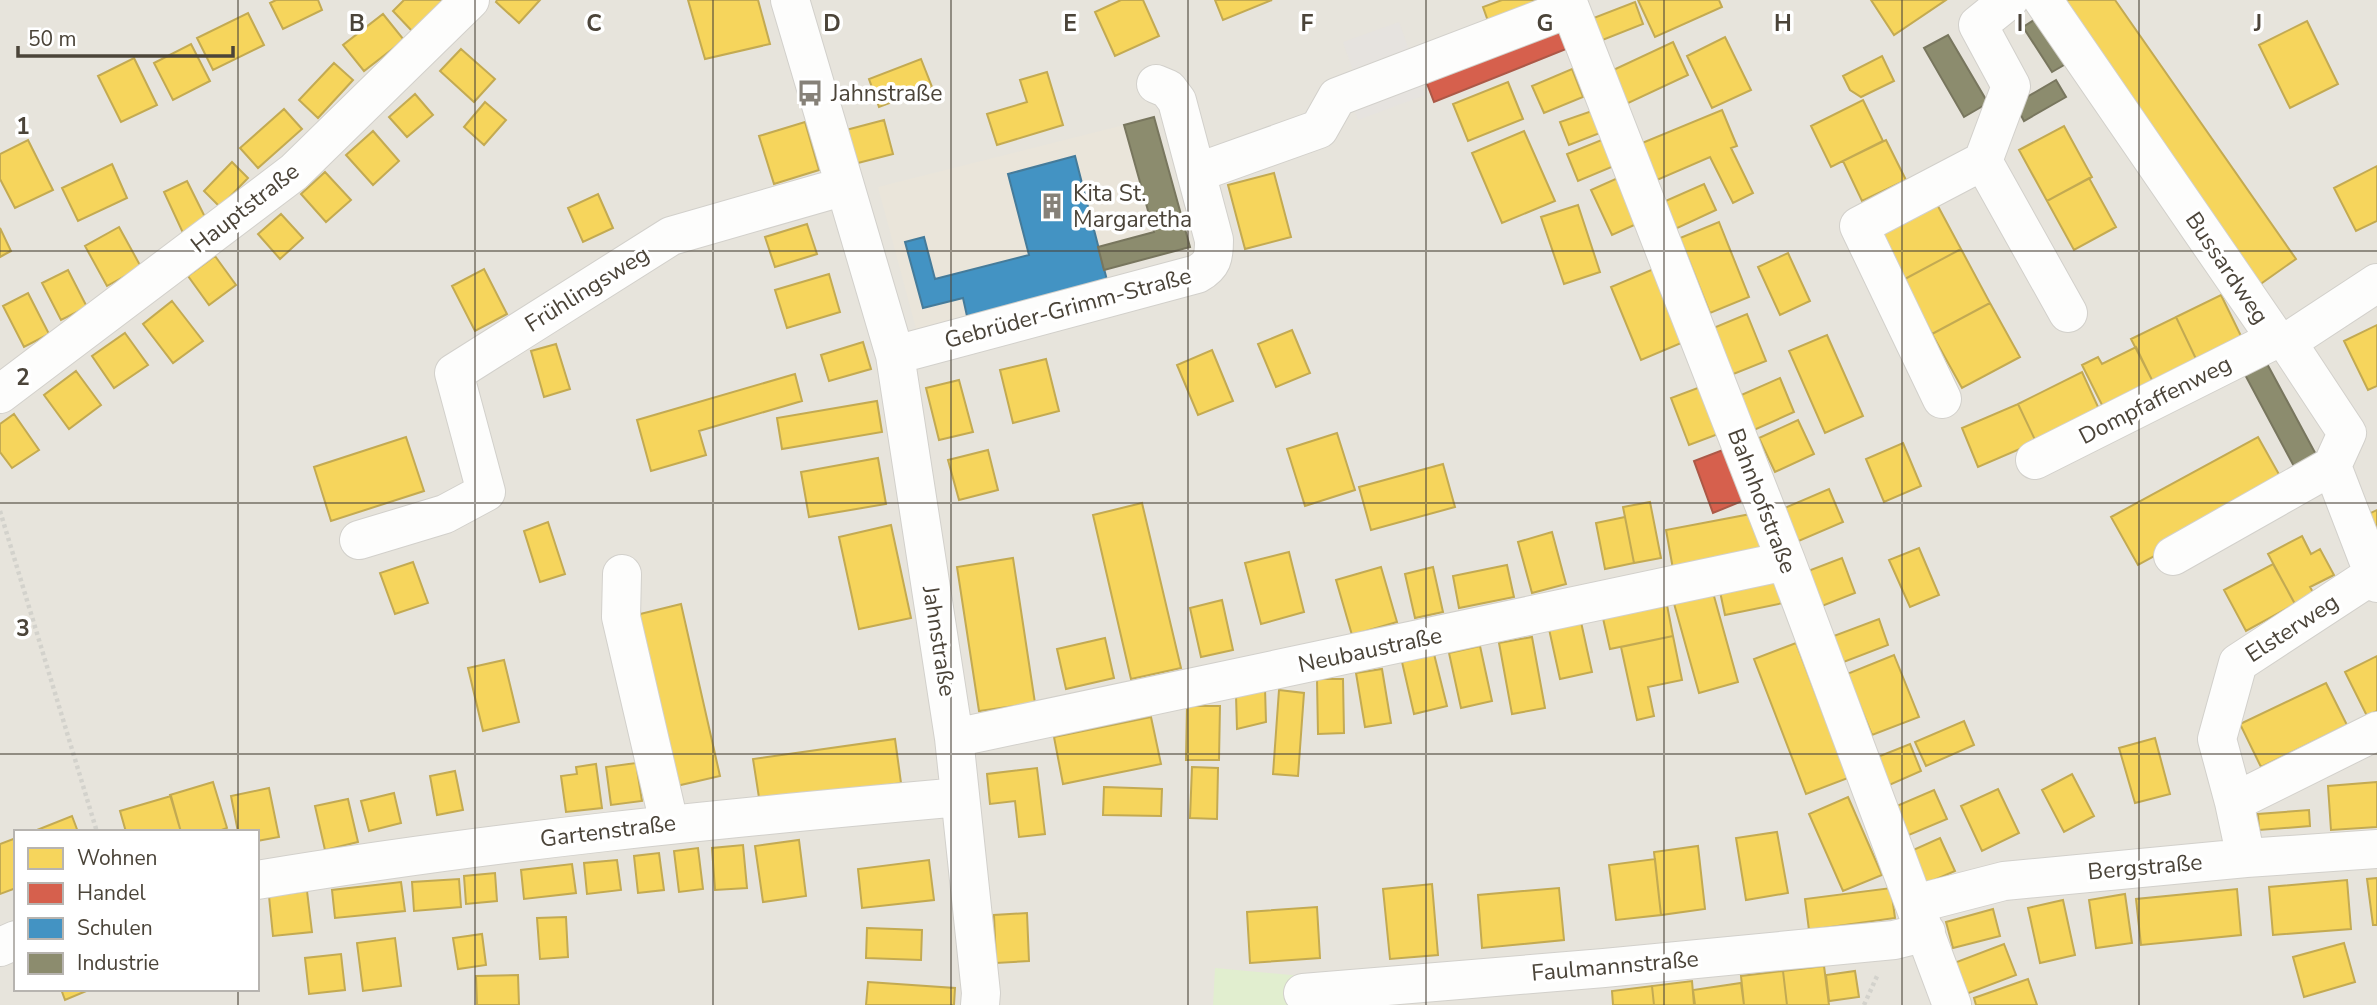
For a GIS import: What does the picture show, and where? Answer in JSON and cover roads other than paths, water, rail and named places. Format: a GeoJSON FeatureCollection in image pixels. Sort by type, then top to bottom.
{"type":"FeatureCollection","features":[{"type":"Feature","properties":{"kind":"street","name":"Hauptstraße"},"geometry":{"type":"LineString","coordinates":[[3,383],[294,172],[470,0]]}},
{"type":"Feature","properties":{"kind":"street","name":"Jahnstraße"},"geometry":{"type":"LineString","coordinates":[[790,0],[895,355],[954,738],[981,993],[980,1005]]}},
{"type":"Feature","properties":{"kind":"street"},"geometry":{"type":"LineString","coordinates":[[1942,399],[1859,226],[1983,161],[2011,86],[1978,25],[2009,0]]}},
{"type":"Feature","properties":{"kind":"street","name":"Bussardweg"},"geometry":{"type":"LineString","coordinates":[[2043,0],[2352,439],[2375,578]]}},
{"type":"Feature","properties":{"kind":"street"},"geometry":{"type":"LineString","coordinates":[[1196,173],[1319,129],[1338,97],[1568,4]]}},
{"type":"Feature","properties":{"kind":"street","name":"Bahnhofstraße"},"geometry":{"type":"LineString","coordinates":[[1568,4],[1786,561],[1952,1005]]}},
{"type":"Feature","properties":{"kind":"street","name":"Gebrüder-Grimm-Straße"},"geometry":{"type":"LineString","coordinates":[[895,355],[1197,274],[1208,267],[1214,259],[1214,240],[1177,101],[1168,89],[1156,84]]}},
{"type":"Feature","properties":{"kind":"street"},"geometry":{"type":"LineString","coordinates":[[1983,161],[2068,313]]}},
{"type":"Feature","properties":{"kind":"street","name":"Frühlingsweg"},"geometry":{"type":"LineString","coordinates":[[359,540],[445,514],[486,492],[454,373],[671,236],[845,186]]}},
{"type":"Feature","properties":{"kind":"street","name":"Dompfaffenweg"},"geometry":{"type":"LineString","coordinates":[[2035,460],[2282,341],[2377,282]]}},
{"type":"Feature","properties":{"kind":"street"},"geometry":{"type":"LineString","coordinates":[[2173,556],[2352,439]]}},
{"type":"Feature","properties":{"kind":"street","name":"Neubaustraße"},"geometry":{"type":"LineString","coordinates":[[954,738],[1786,561]]}},
{"type":"Feature","properties":{"kind":"street"},"geometry":{"type":"LineString","coordinates":[[622,574],[621,617],[669,823]]}},
{"type":"Feature","properties":{"kind":"street","name":"Elsterweg"},"geometry":{"type":"LineString","coordinates":[[2246,858],[2217,739],[2238,663],[2375,578]]}},
{"type":"Feature","properties":{"kind":"street"},"geometry":{"type":"LineString","coordinates":[[2234,802],[2377,731]]}},
{"type":"Feature","properties":{"kind":"street","name":"Gartenstraße"},"geometry":{"type":"LineString","coordinates":[[259,880],[386,858],[669,823],[960,797]]}},
{"type":"Feature","properties":{"kind":"street","name":"Bergstraße"},"geometry":{"type":"LineString","coordinates":[[1921,918],[2004,881],[2246,858],[2377,849]]}},
{"type":"Feature","properties":{"kind":"street","name":"Faulmannstraße"},"geometry":{"type":"LineString","coordinates":[[1303,993],[1894,940],[1921,918]]}},
{"type":"Feature","properties":{"kind":"place","name":"Jahnstraße"},"geometry":{"type":"Point","coordinates":[810,93]}},
{"type":"Feature","properties":{"kind":"place","name":"Kita St. Margaretha"},"geometry":{"type":"Point","coordinates":[1052,206]}}]}
